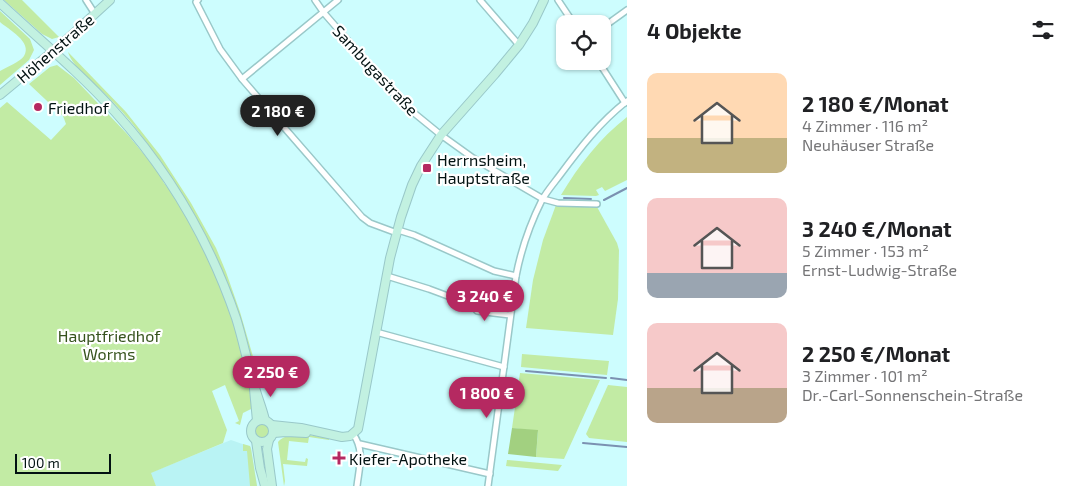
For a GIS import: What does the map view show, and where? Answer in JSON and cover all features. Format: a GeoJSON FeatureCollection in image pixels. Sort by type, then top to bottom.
{"type":"FeatureCollection","features":[{"type":"Feature","properties":{"kind":"street"},"geometry":{"type":"LineString","coordinates":[[86,0],[95,14]]}},
{"type":"Feature","properties":{"kind":"street","name":"Höhenstraße"},"geometry":{"type":"LineString","coordinates":[[0,95],[110,0]]}},
{"type":"Feature","properties":{"kind":"street","name":"Sambugastraße"},"geometry":{"type":"LineString","coordinates":[[315,0],[403,104],[441,135],[505,178],[543,199],[558,203],[597,204]]}},
{"type":"Feature","properties":{"kind":"street"},"geometry":{"type":"LineString","coordinates":[[242,79],[338,0]]}},
{"type":"Feature","properties":{"kind":"street"},"geometry":{"type":"LineString","coordinates":[[480,0],[518,45]]}},
{"type":"Feature","properties":{"kind":"street"},"geometry":{"type":"LineString","coordinates":[[257,421],[342,437],[353,434],[358,429],[386,276],[412,185],[421,166],[441,135],[518,45],[533,23],[544,0]]}},
{"type":"Feature","properties":{"kind":"street"},"geometry":{"type":"LineString","coordinates":[[558,0],[568,15]]}},
{"type":"Feature","properties":{"kind":"street"},"geometry":{"type":"LineString","coordinates":[[197,1],[216,42],[242,79],[362,217],[370,223],[414,235],[494,271],[516,276]]}},
{"type":"Feature","properties":{"kind":"street"},"geometry":{"type":"LineString","coordinates":[[0,3],[103,99],[126,124],[154,160],[186,207],[211,256],[232,307],[244,343],[254,385],[257,421],[251,428],[251,433],[256,441],[265,486]]}},
{"type":"Feature","properties":{"kind":"street"},"geometry":{"type":"LineString","coordinates":[[611,22],[627,10]]}},
{"type":"Feature","properties":{"kind":"street"},"geometry":{"type":"LineString","coordinates":[[488,486],[510,315],[520,257],[543,199],[591,134],[626,102],[604,70]]}},
{"type":"Feature","properties":{"kind":"street"},"geometry":{"type":"LineString","coordinates":[[386,276],[416,284],[472,305],[477,311],[510,315]]}},
{"type":"Feature","properties":{"kind":"street"},"geometry":{"type":"LineString","coordinates":[[376,332],[504,367]]}},
{"type":"Feature","properties":{"kind":"street"},"geometry":{"type":"LineString","coordinates":[[254,385],[269,422],[271,437],[267,449],[272,486]]}},
{"type":"Feature","properties":{"kind":"street"},"geometry":{"type":"LineString","coordinates":[[256,441],[261,442],[271,437],[316,432]]}},
{"type":"Feature","properties":{"kind":"street"},"geometry":{"type":"LineString","coordinates":[[353,434],[360,444],[361,456],[357,486]]}},
{"type":"Feature","properties":{"kind":"street"},"geometry":{"type":"LineString","coordinates":[[360,444],[490,474]]}},
{"type":"Feature","properties":{"kind":"shaded area"},"geometry":{"type":"Polygon","coordinates":[[[231,440],[251,447],[257,486],[156,486],[150,473],[231,440]]]}},
{"type":"Feature","properties":{"kind":"green space"},"geometry":{"type":"Polygon","coordinates":[[[4,0],[22,0],[59,37],[52,39],[42,34],[4,0]]]}},
{"type":"Feature","properties":{"kind":"green space"},"geometry":{"type":"Polygon","coordinates":[[[0,11],[30,39],[34,50],[29,60],[0,85],[0,71],[20,60],[26,51],[18,36],[0,22],[0,11]]]}},
{"type":"Feature","properties":{"kind":"green space"},"geometry":{"type":"Polygon","coordinates":[[[68,52],[126,112],[160,155],[191,203],[216,248],[226,272],[254,360],[252,360],[232,297],[220,268],[175,185],[131,122],[74,64],[68,52]]]}},
{"type":"Feature","properties":{"kind":"green space","name":"Hauptfriedhof Worms"},"geometry":{"type":"Polygon","coordinates":[[[57,65],[74,78],[128,135],[157,170],[164,183],[179,202],[209,259],[231,313],[247,369],[253,408],[243,413],[240,425],[235,423],[239,421],[225,385],[212,391],[227,430],[223,443],[151,473],[156,486],[0,486],[0,108],[7,102],[51,140],[66,124],[63,116],[29,84],[50,67],[57,65]]]}},
{"type":"Feature","properties":{"kind":"green space"},"geometry":{"type":"Polygon","coordinates":[[[627,117],[627,180],[605,191],[602,187],[596,190],[599,195],[596,196],[561,195],[591,153],[627,117]]]}},
{"type":"Feature","properties":{"kind":"green space"},"geometry":{"type":"Polygon","coordinates":[[[556,205],[592,205],[597,207],[617,243],[619,250],[618,299],[613,335],[526,328],[533,280],[543,240],[556,205]]]}},
{"type":"Feature","properties":{"kind":"green space"},"geometry":{"type":"Polygon","coordinates":[[[522,354],[609,361],[607,375],[521,367],[522,354]]]}},
{"type":"Feature","properties":{"kind":"green space"},"geometry":{"type":"Polygon","coordinates":[[[520,373],[600,380],[564,459],[536,457],[538,431],[512,428],[520,373]]]}},
{"type":"Feature","properties":{"kind":"green space"},"geometry":{"type":"Polygon","coordinates":[[[608,385],[627,387],[627,442],[589,438],[586,434],[608,385]]]}},
{"type":"Feature","properties":{"kind":"green space"},"geometry":{"type":"Polygon","coordinates":[[[263,423],[271,431],[263,439],[255,431],[263,423]]]}},
{"type":"Feature","properties":{"kind":"green space"},"geometry":{"type":"Polygon","coordinates":[[[512,428],[538,430],[536,457],[508,454],[512,428]]]}},
{"type":"Feature","properties":{"kind":"green space"},"geometry":{"type":"Polygon","coordinates":[[[309,435],[329,438],[329,440],[309,437],[308,443],[289,441],[287,460],[305,462],[306,458],[308,459],[307,466],[283,464],[284,486],[278,442],[288,436],[309,435]]]}},
{"type":"Feature","properties":{"kind":"green space"},"geometry":{"type":"Polygon","coordinates":[[[243,444],[250,446],[251,449],[257,486],[250,486],[247,451],[243,451],[243,444]]]}},
{"type":"Feature","properties":{"kind":"green space"},"geometry":{"type":"Polygon","coordinates":[[[507,460],[562,465],[558,471],[506,466],[507,460]]]}},
{"type":"Feature","properties":{"kind":"waterway"},"geometry":{"type":"LineString","coordinates":[[604,200],[627,188]]}},
{"type":"Feature","properties":{"kind":"waterway"},"geometry":{"type":"LineString","coordinates":[[564,198],[591,199]]}},
{"type":"Feature","properties":{"kind":"waterway"},"geometry":{"type":"LineString","coordinates":[[526,371],[606,378]]}},
{"type":"Feature","properties":{"kind":"waterway"},"geometry":{"type":"LineString","coordinates":[[611,378],[627,380]]}},
{"type":"Feature","properties":{"kind":"waterway"},"geometry":{"type":"LineString","coordinates":[[583,443],[627,447]]}},
{"type":"Feature","properties":{"kind":"place","name":"Friedhof"},"geometry":{"type":"Point","coordinates":[38,107]}},
{"type":"Feature","properties":{"kind":"place","name":"Herrnsheim, Hauptstraße"},"geometry":{"type":"Point","coordinates":[427,168]}},
{"type":"Feature","properties":{"kind":"place","name":"Kiefer-Apotheke"},"geometry":{"type":"Point","coordinates":[339,458]}}]}
